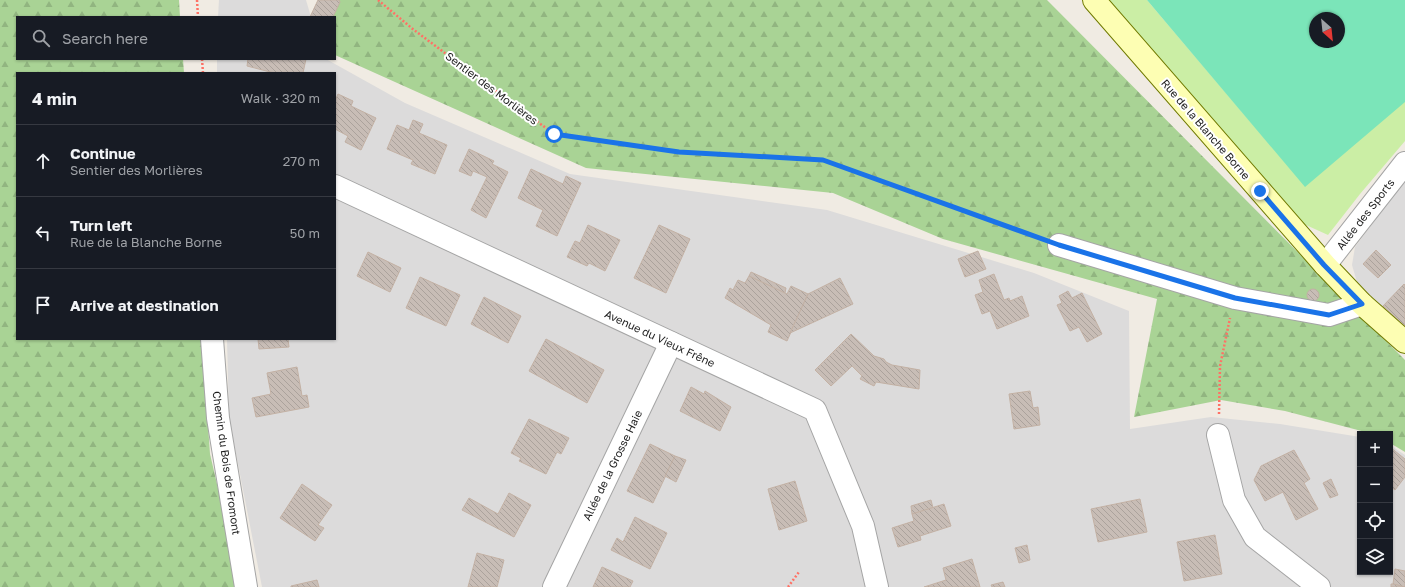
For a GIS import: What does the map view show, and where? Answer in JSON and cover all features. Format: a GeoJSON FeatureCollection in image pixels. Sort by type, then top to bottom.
{"type":"FeatureCollection","features":[{"type":"Feature","properties":{"kind":"street","name":"Rue de la Blanche Borne"},"geometry":{"type":"LineString","coordinates":[[1094,0],[1324,265],[1362,304],[1405,342]]}},
{"type":"Feature","properties":{"kind":"street","name":"Allée des Sports"},"geometry":{"type":"LineString","coordinates":[[1324,265],[1405,163]]}},
{"type":"Feature","properties":{"kind":"street","name":"Avenue du Vieux Frêne"},"geometry":{"type":"LineString","coordinates":[[336,186],[815,410],[863,526],[876,587]]}},
{"type":"Feature","properties":{"kind":"street"},"geometry":{"type":"LineString","coordinates":[[1059,245],[1235,298],[1329,315],[1362,304]]}},
{"type":"Feature","properties":{"kind":"street","name":"Chemin du Bois de Fromont"},"geometry":{"type":"LineString","coordinates":[[212,340],[218,418],[246,587]]}},
{"type":"Feature","properties":{"kind":"street","name":"Allée de la Grosse Haie"},"geometry":{"type":"LineString","coordinates":[[554,587],[671,343]]}},
{"type":"Feature","properties":{"kind":"street"},"geometry":{"type":"LineString","coordinates":[[1218,435],[1234,500],[1255,537],[1319,587]]}},
{"type":"Feature","properties":{"kind":"path"},"geometry":{"type":"LineString","coordinates":[[197,0],[198,16]]}},
{"type":"Feature","properties":{"kind":"path","name":"Sentier des Morlières"},"geometry":{"type":"LineString","coordinates":[[378,0],[414,30],[554,134],[679,152],[823,160],[1059,245]]}},
{"type":"Feature","properties":{"kind":"path"},"geometry":{"type":"LineString","coordinates":[[202,60],[203,72]]}},
{"type":"Feature","properties":{"kind":"path"},"geometry":{"type":"LineString","coordinates":[[1218,435],[1220,366],[1225,334]]}},
{"type":"Feature","properties":{"kind":"path"},"geometry":{"type":"LineString","coordinates":[[788,587],[799,572]]}},
{"type":"Feature","properties":{"kind":"shaded area"},"geometry":{"type":"Polygon","coordinates":[[[219,0],[306,0],[311,16],[218,16],[219,0]]]}},
{"type":"Feature","properties":{"kind":"shaded area"},"geometry":{"type":"Polygon","coordinates":[[[217,60],[328,60],[405,103],[570,174],[827,210],[1034,273],[1129,311],[1130,429],[1211,417],[1280,424],[1357,437],[1357,575],[1393,575],[1393,447],[1405,455],[1405,587],[262,587],[229,418],[227,340],[336,340],[336,72],[217,72],[217,60]]]}},
{"type":"Feature","properties":{"kind":"shaded area"},"geometry":{"type":"Polygon","coordinates":[[[1405,180],[1405,329],[1357,282],[1352,265],[1355,247],[1405,180]]]}},
{"type":"Feature","properties":{"kind":"green space"},"geometry":{"type":"Polygon","coordinates":[[[0,0],[179,0],[180,16],[16,16],[16,60],[183,60],[184,72],[16,72],[16,340],[202,340],[210,454],[241,587],[0,587],[0,0]]]}},
{"type":"Feature","properties":{"kind":"green space"},"geometry":{"type":"Polygon","coordinates":[[[339,0],[1047,0],[1405,360],[1405,452],[1393,445],[1393,431],[1362,431],[1285,411],[1221,400],[1134,417],[1157,299],[943,239],[833,193],[586,168],[336,55],[336,16],[331,16],[339,0]]]}},
{"type":"Feature","properties":{"kind":"green space"},"geometry":{"type":"Polygon","coordinates":[[[1107,0],[1147,0],[1305,186],[1405,101],[1405,141],[1360,194],[1328,235],[1295,220],[1107,0]]]}},
{"type":"Feature","properties":{"kind":"green space"},"geometry":{"type":"Polygon","coordinates":[[[1147,0],[1405,0],[1405,102],[1305,187],[1147,0]]]}},
{"type":"Feature","properties":{"kind":"building"},"geometry":{"type":"Polygon","coordinates":[[[318,0],[339,0],[340,2],[333,16],[310,16],[318,0]]]}},
{"type":"Feature","properties":{"kind":"building"},"geometry":{"type":"Polygon","coordinates":[[[248,60],[306,60],[303,72],[270,72],[247,66],[248,60]]]}},
{"type":"Feature","properties":{"kind":"building"},"geometry":{"type":"Polygon","coordinates":[[[338,94],[353,101],[351,106],[376,118],[361,150],[345,142],[348,136],[336,130],[336,99],[338,94]]]}},
{"type":"Feature","properties":{"kind":"building"},"geometry":{"type":"Polygon","coordinates":[[[413,120],[423,124],[419,133],[447,145],[435,174],[411,164],[413,160],[387,149],[397,125],[409,130],[413,120]]]}},
{"type":"Feature","properties":{"kind":"building"},"geometry":{"type":"Polygon","coordinates":[[[469,149],[494,161],[492,164],[508,172],[486,218],[471,210],[487,177],[473,171],[471,176],[459,171],[469,149]]]}},
{"type":"Feature","properties":{"kind":"building"},"geometry":{"type":"Polygon","coordinates":[[[531,169],[563,184],[566,176],[581,183],[557,236],[536,226],[543,210],[518,198],[531,169]]]}},
{"type":"Feature","properties":{"kind":"building"},"geometry":{"type":"Polygon","coordinates":[[[588,225],[620,240],[605,271],[589,263],[587,266],[567,257],[575,241],[580,243],[588,225]]]}},
{"type":"Feature","properties":{"kind":"building"},"geometry":{"type":"Polygon","coordinates":[[[659,225],[690,239],[666,293],[634,278],[659,225]]]}},
{"type":"Feature","properties":{"kind":"building"},"geometry":{"type":"Polygon","coordinates":[[[1376,250],[1391,265],[1378,278],[1363,264],[1376,250]]]}},
{"type":"Feature","properties":{"kind":"building"},"geometry":{"type":"Polygon","coordinates":[[[978,251],[986,269],[965,277],[958,259],[978,251]]]}},
{"type":"Feature","properties":{"kind":"building"},"geometry":{"type":"Polygon","coordinates":[[[368,252],[401,268],[390,292],[357,276],[368,252]]]}},
{"type":"Feature","properties":{"kind":"building"},"geometry":{"type":"Polygon","coordinates":[[[751,272],[786,288],[785,293],[749,276],[751,272]]]}},
{"type":"Feature","properties":{"kind":"building"},"geometry":{"type":"Polygon","coordinates":[[[994,274],[1004,300],[1009,298],[1010,301],[1022,296],[1029,316],[997,329],[990,311],[982,314],[975,295],[983,292],[979,280],[994,274]]]}},
{"type":"Feature","properties":{"kind":"building"},"geometry":{"type":"Polygon","coordinates":[[[749,276],[787,294],[791,286],[808,294],[787,341],[768,332],[771,325],[725,298],[730,288],[733,290],[738,280],[745,283],[749,276]]]}},
{"type":"Feature","properties":{"kind":"building"},"geometry":{"type":"Polygon","coordinates":[[[420,277],[460,295],[446,326],[406,308],[420,277]]]}},
{"type":"Feature","properties":{"kind":"building"},"geometry":{"type":"Polygon","coordinates":[[[840,278],[853,304],[790,333],[808,294],[840,278]]]}},
{"type":"Feature","properties":{"kind":"building"},"geometry":{"type":"Polygon","coordinates":[[[1404,284],[1405,285],[1405,326],[1383,306],[1404,284]]]}},
{"type":"Feature","properties":{"kind":"building"},"geometry":{"type":"Polygon","coordinates":[[[1311,289],[1315,289],[1319,295],[1315,301],[1311,301],[1307,297],[1307,293],[1311,289]]]}},
{"type":"Feature","properties":{"kind":"building"},"geometry":{"type":"Polygon","coordinates":[[[1068,291],[1072,298],[1082,293],[1102,334],[1087,342],[1079,327],[1070,331],[1057,305],[1062,303],[1059,296],[1068,291]]]}},
{"type":"Feature","properties":{"kind":"building"},"geometry":{"type":"Polygon","coordinates":[[[484,297],[521,316],[508,343],[471,324],[484,297]]]}},
{"type":"Feature","properties":{"kind":"building"},"geometry":{"type":"Polygon","coordinates":[[[851,334],[874,356],[884,359],[892,365],[920,370],[919,389],[876,382],[874,386],[860,379],[862,376],[852,366],[831,386],[815,370],[851,334]]]}},
{"type":"Feature","properties":{"kind":"building"},"geometry":{"type":"Polygon","coordinates":[[[546,339],[604,370],[587,403],[529,371],[546,339]]]}},
{"type":"Feature","properties":{"kind":"building"},"geometry":{"type":"Polygon","coordinates":[[[258,340],[288,340],[289,347],[259,349],[258,340]]]}},
{"type":"Feature","properties":{"kind":"building"},"geometry":{"type":"Polygon","coordinates":[[[297,367],[302,396],[307,395],[309,407],[256,417],[252,398],[271,394],[267,373],[297,367]]]}},
{"type":"Feature","properties":{"kind":"building"},"geometry":{"type":"Polygon","coordinates":[[[691,387],[704,394],[705,391],[731,407],[720,431],[680,411],[691,387]]]}},
{"type":"Feature","properties":{"kind":"building"},"geometry":{"type":"Polygon","coordinates":[[[1030,391],[1033,408],[1038,407],[1040,425],[1014,429],[1009,394],[1030,391]]]}},
{"type":"Feature","properties":{"kind":"building"},"geometry":{"type":"Polygon","coordinates":[[[529,419],[569,438],[561,454],[557,452],[546,474],[519,461],[521,458],[511,453],[529,419]]]}},
{"type":"Feature","properties":{"kind":"building"},"geometry":{"type":"Polygon","coordinates":[[[650,444],[675,456],[653,503],[627,491],[650,444]]]}},
{"type":"Feature","properties":{"kind":"building"},"geometry":{"type":"Polygon","coordinates":[[[1393,449],[1405,459],[1405,477],[1395,490],[1393,488],[1393,449]]]}},
{"type":"Feature","properties":{"kind":"building"},"geometry":{"type":"Polygon","coordinates":[[[1294,450],[1310,479],[1304,483],[1318,509],[1296,520],[1283,492],[1265,501],[1254,480],[1261,466],[1294,450]]]}},
{"type":"Feature","properties":{"kind":"building"},"geometry":{"type":"Polygon","coordinates":[[[675,456],[686,460],[676,482],[665,476],[675,456]]]}},
{"type":"Feature","properties":{"kind":"building"},"geometry":{"type":"Polygon","coordinates":[[[1331,479],[1338,495],[1330,498],[1323,483],[1331,479]]]}},
{"type":"Feature","properties":{"kind":"building"},"geometry":{"type":"Polygon","coordinates":[[[795,481],[807,521],[779,530],[768,489],[795,481]]]}},
{"type":"Feature","properties":{"kind":"building"},"geometry":{"type":"Polygon","coordinates":[[[302,484],[332,505],[318,525],[324,528],[315,541],[280,518],[302,484]]]}},
{"type":"Feature","properties":{"kind":"building"},"geometry":{"type":"Polygon","coordinates":[[[509,493],[531,505],[514,537],[462,510],[469,498],[498,514],[509,493]]]}},
{"type":"Feature","properties":{"kind":"building"},"geometry":{"type":"Polygon","coordinates":[[[1140,499],[1147,532],[1098,542],[1091,509],[1140,499]]]}},
{"type":"Feature","properties":{"kind":"building"},"geometry":{"type":"Polygon","coordinates":[[[931,500],[933,508],[912,514],[911,506],[931,500]]]}},
{"type":"Feature","properties":{"kind":"building"},"geometry":{"type":"Polygon","coordinates":[[[944,504],[951,526],[920,536],[921,540],[898,547],[892,528],[914,521],[912,514],[944,504]]]}},
{"type":"Feature","properties":{"kind":"building"},"geometry":{"type":"Polygon","coordinates":[[[635,517],[667,533],[650,569],[611,550],[617,538],[623,542],[635,517]]]}},
{"type":"Feature","properties":{"kind":"building"},"geometry":{"type":"Polygon","coordinates":[[[1215,535],[1222,574],[1184,581],[1177,542],[1215,535]]]}},
{"type":"Feature","properties":{"kind":"building"},"geometry":{"type":"Polygon","coordinates":[[[1027,545],[1030,560],[1019,563],[1015,548],[1027,545]]]}},
{"type":"Feature","properties":{"kind":"building"},"geometry":{"type":"Polygon","coordinates":[[[477,553],[504,560],[497,587],[468,587],[477,553]]]}},
{"type":"Feature","properties":{"kind":"building"},"geometry":{"type":"Polygon","coordinates":[[[972,559],[980,587],[924,587],[946,580],[943,568],[972,559]]]}},
{"type":"Feature","properties":{"kind":"building"},"geometry":{"type":"Polygon","coordinates":[[[602,567],[633,581],[630,587],[593,587],[602,567]]]}},
{"type":"Feature","properties":{"kind":"building"},"geometry":{"type":"Polygon","coordinates":[[[1395,569],[1405,571],[1405,587],[1393,584],[1395,569]]]}},
{"type":"Feature","properties":{"kind":"building"},"geometry":{"type":"Polygon","coordinates":[[[317,580],[319,587],[291,587],[291,586],[317,580]]]}},
{"type":"Feature","properties":{"kind":"building"},"geometry":{"type":"Polygon","coordinates":[[[1003,582],[1005,587],[992,587],[991,585],[1003,582]]]}},
{"type":"Feature","properties":{"kind":"building"},"geometry":{"type":"Polygon","coordinates":[[[1391,584],[1393,584],[1405,587],[1391,587],[1391,584]]]}},
{"type":"Feature","properties":{"kind":"route"},"geometry":{"type":"LineString","coordinates":[[554,134],[679,152],[823,160],[1059,245],[1235,298],[1329,315],[1362,304],[1324,265],[1260,191]]}}]}
